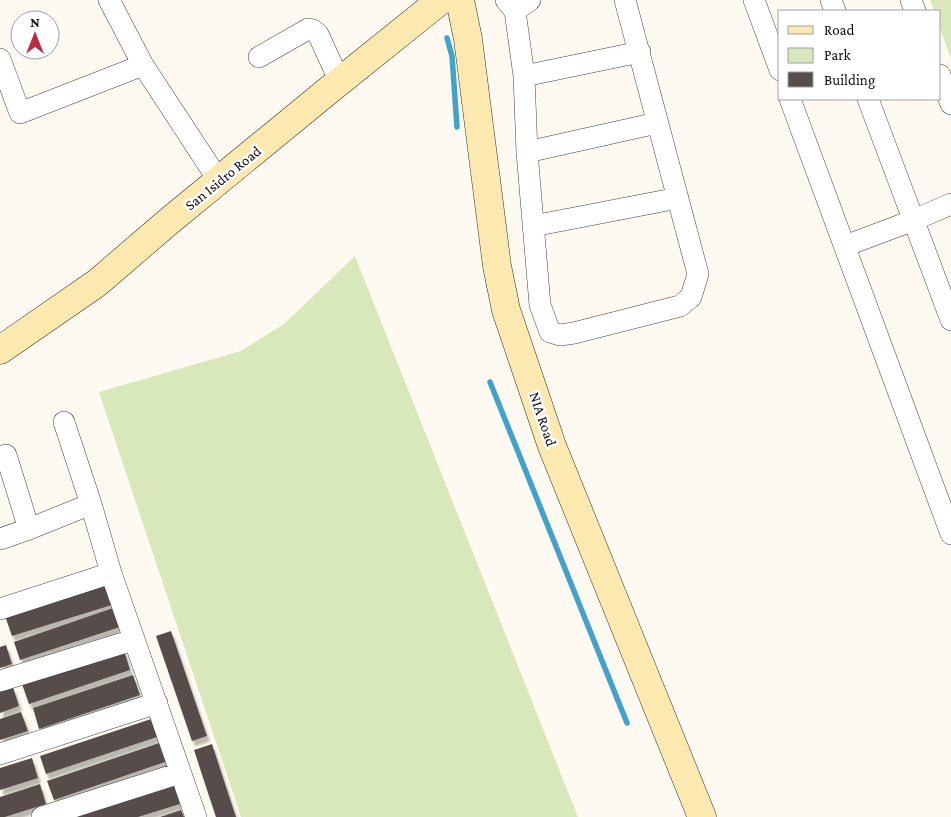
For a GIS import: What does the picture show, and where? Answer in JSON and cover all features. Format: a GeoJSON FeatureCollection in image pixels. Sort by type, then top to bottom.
{"type":"FeatureCollection","features":[{"type":"Feature","properties":{"kind":"street"},"geometry":{"type":"LineString","coordinates":[[109,0],[143,65],[219,181]]}},
{"type":"Feature","properties":{"kind":"street","name":"San Isidro Road"},"geometry":{"type":"LineString","coordinates":[[0,350],[98,283],[219,181],[442,0]]}},
{"type":"Feature","properties":{"kind":"street","name":"NIA Road"},"geometry":{"type":"LineString","coordinates":[[460,0],[469,49],[497,266],[506,310],[552,446],[702,817]]}},
{"type":"Feature","properties":{"kind":"street"},"geometry":{"type":"LineString","coordinates":[[517,4],[540,305],[550,332],[560,335],[680,306],[691,297],[698,274],[625,0]]}},
{"type":"Feature","properties":{"kind":"street"},"geometry":{"type":"LineString","coordinates":[[754,0],[778,65]]}},
{"type":"Feature","properties":{"kind":"street"},"geometry":{"type":"LineString","coordinates":[[259,57],[308,29],[313,30],[318,34],[340,82]]}},
{"type":"Feature","properties":{"kind":"street"},"geometry":{"type":"LineString","coordinates":[[524,76],[640,52]]}},
{"type":"Feature","properties":{"kind":"street"},"geometry":{"type":"LineString","coordinates":[[0,59],[20,113],[143,65]]}},
{"type":"Feature","properties":{"kind":"street"},"geometry":{"type":"LineString","coordinates":[[941,78],[951,104]]}},
{"type":"Feature","properties":{"kind":"street"},"geometry":{"type":"LineString","coordinates":[[790,100],[951,534]]}},
{"type":"Feature","properties":{"kind":"street"},"geometry":{"type":"LineString","coordinates":[[868,100],[951,320]]}},
{"type":"Feature","properties":{"kind":"street"},"geometry":{"type":"LineString","coordinates":[[527,152],[657,123]]}},
{"type":"Feature","properties":{"kind":"street"},"geometry":{"type":"LineString","coordinates":[[533,226],[678,198]]}},
{"type":"Feature","properties":{"kind":"street"},"geometry":{"type":"LineString","coordinates":[[845,246],[951,204]]}},
{"type":"Feature","properties":{"kind":"street"},"geometry":{"type":"LineString","coordinates":[[64,422],[91,504],[110,573],[196,817]]}},
{"type":"Feature","properties":{"kind":"street"},"geometry":{"type":"LineString","coordinates":[[6,455],[29,529]]}},
{"type":"Feature","properties":{"kind":"street"},"geometry":{"type":"LineString","coordinates":[[0,539],[91,504]]}},
{"type":"Feature","properties":{"kind":"street"},"geometry":{"type":"LineString","coordinates":[[0,609],[110,573]]}},
{"type":"Feature","properties":{"kind":"street"},"geometry":{"type":"LineString","coordinates":[[0,681],[134,640]]}},
{"type":"Feature","properties":{"kind":"street"},"geometry":{"type":"LineString","coordinates":[[0,754],[157,703]]}},
{"type":"Feature","properties":{"kind":"street"},"geometry":{"type":"LineString","coordinates":[[42,817],[180,773]]}},
{"type":"Feature","properties":{"kind":"green space"},"geometry":{"type":"Polygon","coordinates":[[[930,0],[951,0],[951,59],[941,31],[941,10],[934,10],[930,0]]]}},
{"type":"Feature","properties":{"kind":"green space"},"geometry":{"type":"Polygon","coordinates":[[[355,256],[578,817],[241,817],[99,392],[241,351],[284,324],[355,256]]]}},
{"type":"Feature","properties":{"kind":"building"},"geometry":{"type":"Polygon","coordinates":[[[109,583],[115,604],[12,636],[5,616],[109,583]]]}},
{"type":"Feature","properties":{"kind":"building"},"geometry":{"type":"Polygon","coordinates":[[[116,607],[123,626],[20,660],[14,642],[116,607]]]}},
{"type":"Feature","properties":{"kind":"building"},"geometry":{"type":"Polygon","coordinates":[[[171,631],[207,736],[192,741],[156,636],[171,631]]]}},
{"type":"Feature","properties":{"kind":"building"},"geometry":{"type":"Polygon","coordinates":[[[6,645],[12,664],[0,668],[0,647],[6,645]]]}},
{"type":"Feature","properties":{"kind":"building"},"geometry":{"type":"Polygon","coordinates":[[[124,650],[130,670],[29,704],[22,684],[124,650]]]}},
{"type":"Feature","properties":{"kind":"building"},"geometry":{"type":"Polygon","coordinates":[[[133,675],[140,695],[39,729],[33,708],[133,675]]]}},
{"type":"Feature","properties":{"kind":"building"},"geometry":{"type":"Polygon","coordinates":[[[13,687],[19,706],[0,713],[0,691],[13,687]]]}},
{"type":"Feature","properties":{"kind":"building"},"geometry":{"type":"Polygon","coordinates":[[[21,712],[28,731],[0,740],[0,719],[21,712]]]}},
{"type":"Feature","properties":{"kind":"building"},"geometry":{"type":"Polygon","coordinates":[[[151,719],[157,737],[46,774],[40,756],[151,719]]]}},
{"type":"Feature","properties":{"kind":"building"},"geometry":{"type":"Polygon","coordinates":[[[162,742],[168,761],[54,800],[47,781],[162,742]]]}},
{"type":"Feature","properties":{"kind":"building"},"geometry":{"type":"Polygon","coordinates":[[[212,744],[236,817],[216,817],[209,796],[194,750],[212,744]]]}},
{"type":"Feature","properties":{"kind":"building"},"geometry":{"type":"Polygon","coordinates":[[[32,758],[38,778],[0,790],[0,768],[32,758]]]}},
{"type":"Feature","properties":{"kind":"building"},"geometry":{"type":"Polygon","coordinates":[[[174,783],[180,804],[138,817],[69,817],[174,783]]]}},
{"type":"Feature","properties":{"kind":"building"},"geometry":{"type":"Polygon","coordinates":[[[40,784],[46,804],[0,817],[0,797],[40,784]]]}},
{"type":"Feature","properties":{"kind":"building"},"geometry":{"type":"Polygon","coordinates":[[[181,810],[184,817],[160,817],[181,810]]]}},
{"type":"Feature","properties":{"kind":"waterway"},"geometry":{"type":"LineString","coordinates":[[447,38],[452,56],[457,127]]}},
{"type":"Feature","properties":{"kind":"waterway"},"geometry":{"type":"LineString","coordinates":[[490,382],[627,723]]}}]}
